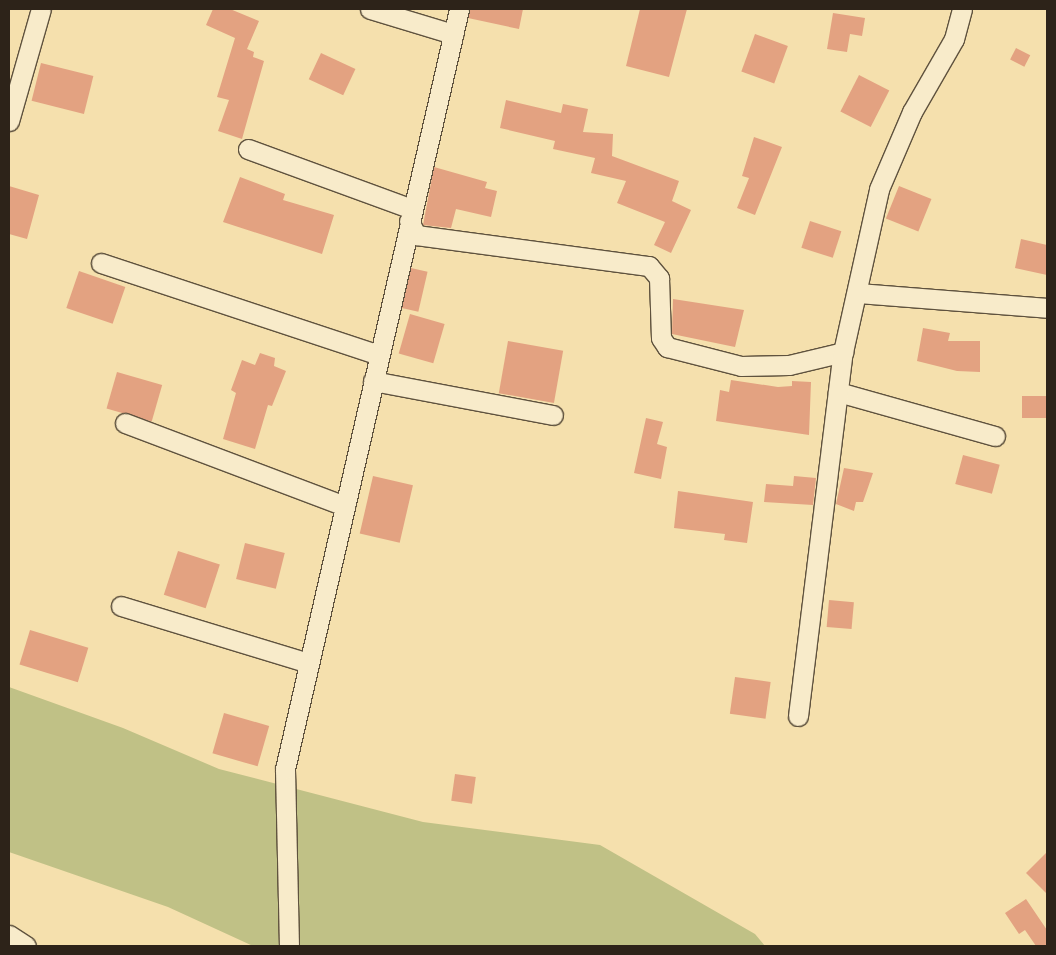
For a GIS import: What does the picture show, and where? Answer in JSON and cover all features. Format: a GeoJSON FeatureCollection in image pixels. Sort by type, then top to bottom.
{"type":"FeatureCollection","features":[{"type":"Feature","properties":{"kind":"street"},"geometry":{"type":"LineString","coordinates":[[9,121],[12,101],[41,9]]}},
{"type":"Feature","properties":{"kind":"street"},"geometry":{"type":"LineString","coordinates":[[370,9],[453,34]]}},
{"type":"Feature","properties":{"kind":"street"},"geometry":{"type":"LineString","coordinates":[[289,946],[285,769],[410,215],[459,9]]}},
{"type":"Feature","properties":{"kind":"street"},"geometry":{"type":"LineString","coordinates":[[798,716],[842,352],[858,293],[879,189],[912,112],[954,39],[962,9]]}},
{"type":"Feature","properties":{"kind":"street"},"geometry":{"type":"LineString","coordinates":[[248,149],[410,215]]}},
{"type":"Feature","properties":{"kind":"street"},"geometry":{"type":"LineString","coordinates":[[410,215],[416,235],[649,266],[659,278],[661,338],[668,347],[741,366],[789,365],[842,352]]}},
{"type":"Feature","properties":{"kind":"street"},"geometry":{"type":"LineString","coordinates":[[101,263],[379,355]]}},
{"type":"Feature","properties":{"kind":"street"},"geometry":{"type":"LineString","coordinates":[[858,293],[1047,308]]}},
{"type":"Feature","properties":{"kind":"street"},"geometry":{"type":"LineString","coordinates":[[373,381],[554,415]]}},
{"type":"Feature","properties":{"kind":"street"},"geometry":{"type":"LineString","coordinates":[[838,392],[995,436]]}},
{"type":"Feature","properties":{"kind":"street"},"geometry":{"type":"LineString","coordinates":[[125,423],[345,506]]}},
{"type":"Feature","properties":{"kind":"street"},"geometry":{"type":"LineString","coordinates":[[121,606],[310,663]]}},
{"type":"Feature","properties":{"kind":"street"},"geometry":{"type":"LineString","coordinates":[[9,935],[26,946]]}},
{"type":"Feature","properties":{"kind":"green space"},"geometry":{"type":"Polygon","coordinates":[[[9,687],[123,728],[219,769],[423,822],[600,845],[755,934],[765,946],[253,946],[168,907],[9,852],[9,687]]]}},
{"type":"Feature","properties":{"kind":"building"},"geometry":{"type":"Polygon","coordinates":[[[213,9],[230,9],[259,21],[247,49],[254,52],[253,57],[264,61],[242,139],[218,131],[229,100],[217,97],[235,38],[206,25],[213,9]]]}},
{"type":"Feature","properties":{"kind":"building"},"geometry":{"type":"Polygon","coordinates":[[[470,9],[523,9],[519,29],[468,18],[470,9]]]}},
{"type":"Feature","properties":{"kind":"building"},"geometry":{"type":"Polygon","coordinates":[[[640,9],[687,9],[669,77],[626,66],[640,9]]]}},
{"type":"Feature","properties":{"kind":"building"},"geometry":{"type":"Polygon","coordinates":[[[833,13],[865,18],[862,36],[850,34],[847,52],[827,49],[833,13]]]}},
{"type":"Feature","properties":{"kind":"building"},"geometry":{"type":"Polygon","coordinates":[[[755,34],[788,46],[774,84],[741,72],[755,34]]]}},
{"type":"Feature","properties":{"kind":"building"},"geometry":{"type":"Polygon","coordinates":[[[1016,48],[1030,55],[1024,67],[1010,60],[1016,48]]]}},
{"type":"Feature","properties":{"kind":"building"},"geometry":{"type":"Polygon","coordinates":[[[321,53],[355,69],[343,95],[309,79],[321,53]]]}},
{"type":"Feature","properties":{"kind":"building"},"geometry":{"type":"Polygon","coordinates":[[[41,63],[93,76],[84,114],[32,101],[41,63]]]}},
{"type":"Feature","properties":{"kind":"building"},"geometry":{"type":"Polygon","coordinates":[[[859,75],[889,90],[871,127],[840,112],[859,75]]]}},
{"type":"Feature","properties":{"kind":"building"},"geometry":{"type":"Polygon","coordinates":[[[506,100],[561,113],[563,104],[588,109],[583,132],[613,134],[612,156],[679,181],[672,201],[691,210],[671,253],[654,245],[665,222],[617,203],[626,181],[591,173],[595,158],[553,149],[555,141],[500,128],[506,100]]]}},
{"type":"Feature","properties":{"kind":"building"},"geometry":{"type":"Polygon","coordinates":[[[754,137],[782,147],[755,215],[737,208],[749,178],[742,176],[754,137]]]}},
{"type":"Feature","properties":{"kind":"building"},"geometry":{"type":"Polygon","coordinates":[[[434,167],[487,182],[485,188],[497,191],[491,217],[456,209],[451,228],[423,225],[434,167]]]}},
{"type":"Feature","properties":{"kind":"building"},"geometry":{"type":"Polygon","coordinates":[[[240,177],[285,194],[283,200],[334,215],[322,254],[223,222],[240,177]]]}},
{"type":"Feature","properties":{"kind":"building"},"geometry":{"type":"Polygon","coordinates":[[[9,186],[39,195],[27,239],[9,234],[9,186]]]}},
{"type":"Feature","properties":{"kind":"building"},"geometry":{"type":"Polygon","coordinates":[[[899,186],[931,199],[918,232],[886,218],[899,186]]]}},
{"type":"Feature","properties":{"kind":"building"},"geometry":{"type":"Polygon","coordinates":[[[810,221],[841,231],[833,258],[801,248],[810,221]]]}},
{"type":"Feature","properties":{"kind":"building"},"geometry":{"type":"Polygon","coordinates":[[[1021,239],[1047,245],[1047,275],[1015,268],[1021,239]]]}},
{"type":"Feature","properties":{"kind":"building"},"geometry":{"type":"Polygon","coordinates":[[[411,268],[428,272],[418,312],[402,308],[411,268]]]}},
{"type":"Feature","properties":{"kind":"building"},"geometry":{"type":"Polygon","coordinates":[[[79,271],[125,287],[113,324],[66,308],[79,271]]]}},
{"type":"Feature","properties":{"kind":"building"},"geometry":{"type":"Polygon","coordinates":[[[673,299],[744,310],[735,347],[672,334],[673,299]]]}},
{"type":"Feature","properties":{"kind":"building"},"geometry":{"type":"Polygon","coordinates":[[[410,314],[445,324],[433,363],[399,353],[410,314]]]}},
{"type":"Feature","properties":{"kind":"building"},"geometry":{"type":"Polygon","coordinates":[[[923,328],[950,333],[948,341],[980,341],[980,372],[957,371],[917,361],[923,328]]]}},
{"type":"Feature","properties":{"kind":"building"},"geometry":{"type":"Polygon","coordinates":[[[508,341],[563,351],[554,403],[499,393],[508,341]]]}},
{"type":"Feature","properties":{"kind":"building"},"geometry":{"type":"Polygon","coordinates":[[[260,353],[275,358],[274,366],[286,371],[272,406],[268,405],[255,449],[223,439],[236,393],[231,390],[242,360],[255,365],[260,353]]]}},
{"type":"Feature","properties":{"kind":"building"},"geometry":{"type":"Polygon","coordinates":[[[117,372],[162,385],[152,421],[107,409],[117,372]]]}},
{"type":"Feature","properties":{"kind":"building"},"geometry":{"type":"Polygon","coordinates":[[[731,380],[778,387],[792,386],[792,381],[811,382],[809,435],[716,421],[720,390],[729,392],[731,380]]]}},
{"type":"Feature","properties":{"kind":"building"},"geometry":{"type":"Polygon","coordinates":[[[1022,396],[1047,396],[1047,418],[1022,418],[1022,396]]]}},
{"type":"Feature","properties":{"kind":"building"},"geometry":{"type":"Polygon","coordinates":[[[646,418],[663,422],[657,444],[667,447],[661,479],[634,473],[646,418]]]}},
{"type":"Feature","properties":{"kind":"building"},"geometry":{"type":"Polygon","coordinates":[[[963,455],[1000,465],[992,494],[955,484],[963,455]]]}},
{"type":"Feature","properties":{"kind":"building"},"geometry":{"type":"Polygon","coordinates":[[[844,468],[873,473],[863,502],[856,502],[854,511],[836,504],[844,468]]]}},
{"type":"Feature","properties":{"kind":"building"},"geometry":{"type":"Polygon","coordinates":[[[373,476],[413,485],[400,543],[360,533],[373,476]]]}},
{"type":"Feature","properties":{"kind":"building"},"geometry":{"type":"Polygon","coordinates":[[[794,476],[816,478],[813,505],[764,502],[766,484],[793,486],[794,476]]]}},
{"type":"Feature","properties":{"kind":"building"},"geometry":{"type":"Polygon","coordinates":[[[678,491],[753,502],[747,543],[724,540],[725,534],[674,528],[678,491]]]}},
{"type":"Feature","properties":{"kind":"building"},"geometry":{"type":"Polygon","coordinates":[[[245,543],[285,553],[276,589],[236,579],[245,543]]]}},
{"type":"Feature","properties":{"kind":"building"},"geometry":{"type":"Polygon","coordinates":[[[178,551],[220,565],[206,608],[164,595],[178,551]]]}},
{"type":"Feature","properties":{"kind":"building"},"geometry":{"type":"Polygon","coordinates":[[[829,600],[854,602],[852,629],[827,627],[829,600]]]}},
{"type":"Feature","properties":{"kind":"building"},"geometry":{"type":"Polygon","coordinates":[[[30,630],[88,648],[78,682],[19,664],[30,630]]]}},
{"type":"Feature","properties":{"kind":"building"},"geometry":{"type":"Polygon","coordinates":[[[735,677],[771,682],[766,719],[730,714],[735,677]]]}},
{"type":"Feature","properties":{"kind":"building"},"geometry":{"type":"Polygon","coordinates":[[[224,713],[269,726],[258,766],[212,753],[224,713]]]}},
{"type":"Feature","properties":{"kind":"building"},"geometry":{"type":"Polygon","coordinates":[[[455,774],[476,777],[472,804],[451,801],[455,774]]]}},
{"type":"Feature","properties":{"kind":"building"},"geometry":{"type":"Polygon","coordinates":[[[1047,852],[1047,894],[1026,873],[1047,852]]]}},
{"type":"Feature","properties":{"kind":"building"},"geometry":{"type":"Polygon","coordinates":[[[1026,899],[1047,930],[1047,946],[1036,946],[1025,930],[1019,934],[1005,913],[1026,899]]]}}]}
